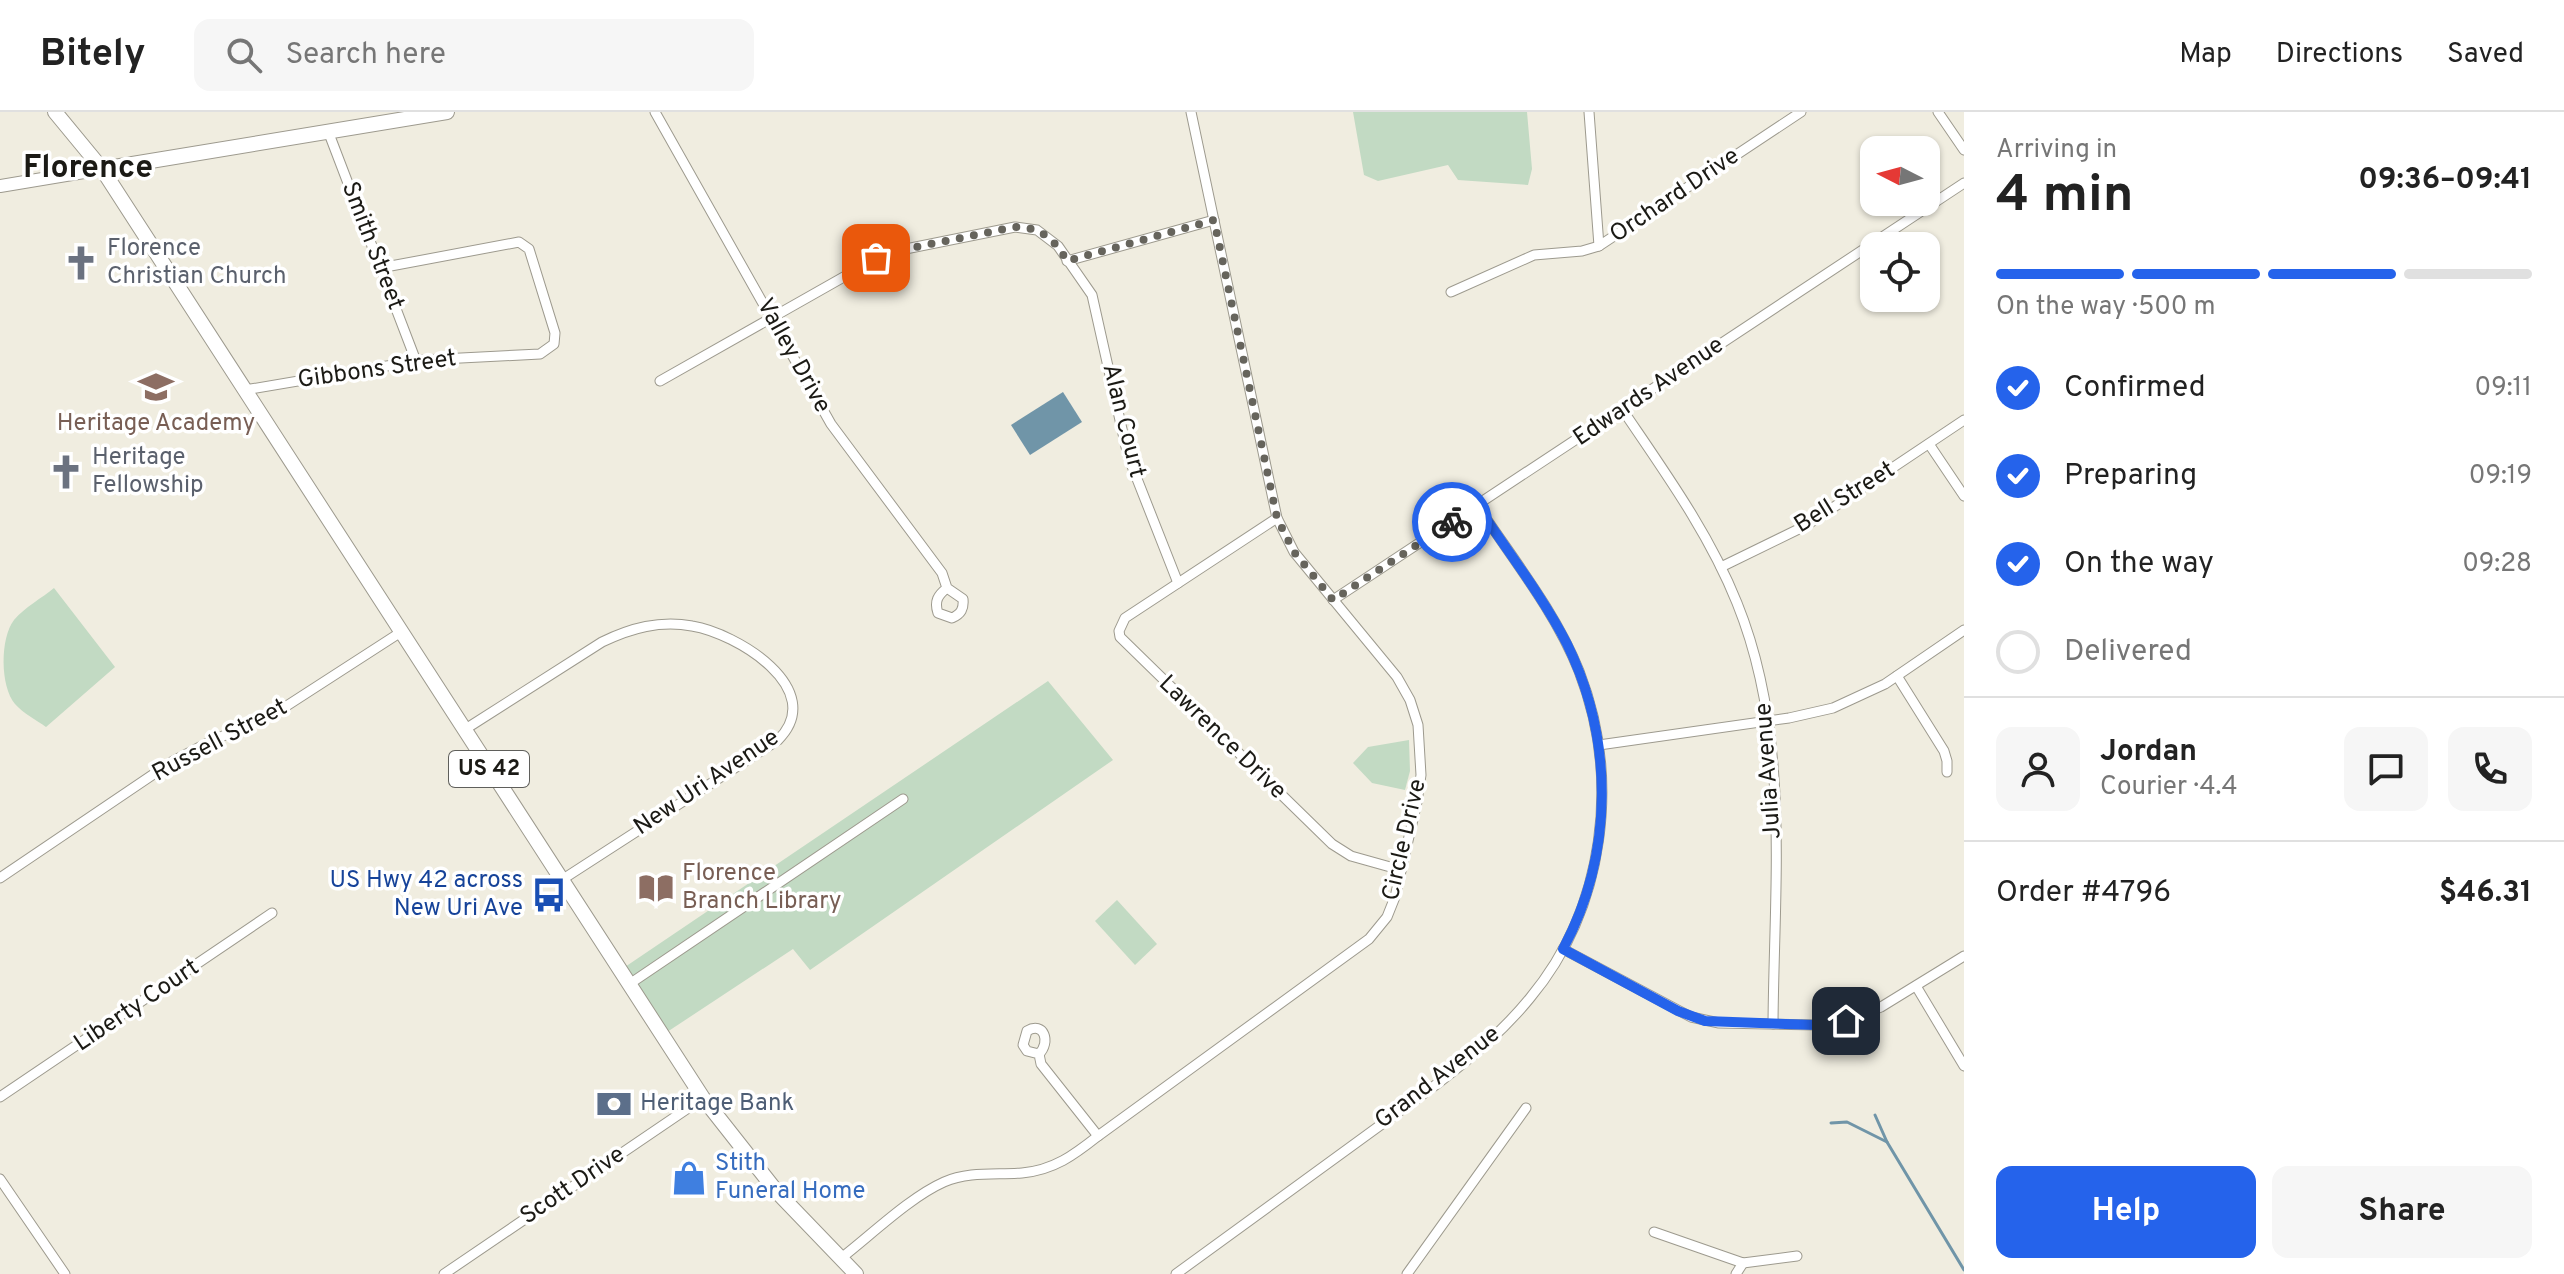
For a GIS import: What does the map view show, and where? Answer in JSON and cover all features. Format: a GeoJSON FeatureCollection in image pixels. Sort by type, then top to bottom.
{"type":"FeatureCollection","features":[{"type":"Feature","properties":{"kind":"main road"},"geometry":{"type":"LineString","coordinates":[[55,112],[102,169],[447,112]]}},
{"type":"Feature","properties":{"kind":"main road","name":"US 42"},"geometry":{"type":"LineString","coordinates":[[102,169],[703,1098],[777,1192],[856,1274]]}},
{"type":"Feature","properties":{"kind":"street","name":"Valley Drive"},"geometry":{"type":"LineString","coordinates":[[655,112],[831,424],[942,573],[947,588]]}},
{"type":"Feature","properties":{"kind":"street","name":"Circle Drive"},"geometry":{"type":"LineString","coordinates":[[840,1259],[926,1192],[945,1181],[979,1174],[1023,1173],[1071,1158],[1369,939],[1387,917],[1395,897],[1417,802],[1422,753],[1418,725],[1410,700],[1397,677],[1294,552],[1277,518],[1191,112]]}},
{"type":"Feature","properties":{"kind":"street"},"geometry":{"type":"LineString","coordinates":[[1589,112],[1599,246]]}},
{"type":"Feature","properties":{"kind":"street","name":"Orchard Drive"},"geometry":{"type":"LineString","coordinates":[[1451,292],[1534,255],[1582,251],[1599,246],[1801,112]]}},
{"type":"Feature","properties":{"kind":"street"},"geometry":{"type":"LineString","coordinates":[[1938,112],[1964,150]]}},
{"type":"Feature","properties":{"kind":"street","name":"Smith Street"},"geometry":{"type":"LineString","coordinates":[[328,131],[416,361]]}},
{"type":"Feature","properties":{"kind":"street"},"geometry":{"type":"LineString","coordinates":[[0,186],[102,169]]}},
{"type":"Feature","properties":{"kind":"street","name":"Edwards Avenue"},"geometry":{"type":"LineString","coordinates":[[1333,600],[1964,183]]}},
{"type":"Feature","properties":{"kind":"street"},"geometry":{"type":"LineString","coordinates":[[1067,261],[1214,220]]}},
{"type":"Feature","properties":{"kind":"street","name":"Alan Court"},"geometry":{"type":"LineString","coordinates":[[660,381],[886,253],[1005,228],[1027,227],[1044,233],[1058,246],[1092,295],[1128,456],[1178,583]]}},
{"type":"Feature","properties":{"kind":"street","name":"Gibbons Street"},"geometry":{"type":"LineString","coordinates":[[245,390],[416,361],[540,354],[554,344],[555,333],[529,249],[519,242],[380,268]]}},
{"type":"Feature","properties":{"kind":"street","name":"Julia Avenue"},"geometry":{"type":"LineString","coordinates":[[1622,409],[1678,493],[1721,567],[1751,641],[1769,721],[1775,802],[1773,1024]]}},
{"type":"Feature","properties":{"kind":"street","name":"Bell Street"},"geometry":{"type":"LineString","coordinates":[[1721,567],[1807,525],[1964,420]]}},
{"type":"Feature","properties":{"kind":"street"},"geometry":{"type":"LineString","coordinates":[[1929,444],[1964,496]]}},
{"type":"Feature","properties":{"kind":"street","name":"Grand Avenue"},"geometry":{"type":"LineString","coordinates":[[1176,1274],[1468,1059],[1530,997],[1563,949],[1583,904],[1598,848],[1602,799],[1599,745],[1586,692],[1566,642],[1477,505]]}},
{"type":"Feature","properties":{"kind":"street"},"geometry":{"type":"LineString","coordinates":[[1178,583],[1277,518]]}},
{"type":"Feature","properties":{"kind":"street","name":"Lawrence Drive"},"geometry":{"type":"LineString","coordinates":[[1178,583],[1125,618],[1119,631],[1123,642],[1332,844],[1351,856],[1401,870]]}},
{"type":"Feature","properties":{"kind":"street","name":"New Uri Avenue"},"geometry":{"type":"LineString","coordinates":[[464,730],[602,642],[627,631],[654,625],[692,626],[729,637],[760,656],[782,680],[790,696],[792,712],[787,728],[778,740],[560,881]]}},
{"type":"Feature","properties":{"kind":"street"},"geometry":{"type":"LineString","coordinates":[[1599,745],[1769,721],[1833,708],[1897,676],[1964,630]]}},
{"type":"Feature","properties":{"kind":"street","name":"Russell Street"},"geometry":{"type":"LineString","coordinates":[[0,878],[173,761],[271,716],[401,632]]}},
{"type":"Feature","properties":{"kind":"street"},"geometry":{"type":"LineString","coordinates":[[1897,676],[1944,751],[1947,772]]}},
{"type":"Feature","properties":{"kind":"street"},"geometry":{"type":"LineString","coordinates":[[628,985],[903,799]]}},
{"type":"Feature","properties":{"kind":"street","name":"Liberty Court"},"geometry":{"type":"LineString","coordinates":[[0,1097],[272,913]]}},
{"type":"Feature","properties":{"kind":"street"},"geometry":{"type":"LineString","coordinates":[[1563,949],[1691,1017],[1719,1023],[1816,1025],[1849,1020],[1881,1007],[1964,956]]}},
{"type":"Feature","properties":{"kind":"street"},"geometry":{"type":"LineString","coordinates":[[1916,986],[1964,1066]]}},
{"type":"Feature","properties":{"kind":"street"},"geometry":{"type":"LineString","coordinates":[[1039,1054],[1041,1064],[1098,1136]]}},
{"type":"Feature","properties":{"kind":"street","name":"Scott Drive"},"geometry":{"type":"LineString","coordinates":[[444,1274],[703,1098]]}},
{"type":"Feature","properties":{"kind":"street"},"geometry":{"type":"LineString","coordinates":[[1407,1274],[1526,1108]]}},
{"type":"Feature","properties":{"kind":"street"},"geometry":{"type":"LineString","coordinates":[[0,1179],[65,1274]]}},
{"type":"Feature","properties":{"kind":"street"},"geometry":{"type":"LineString","coordinates":[[1654,1232],[1743,1263],[1797,1256]]}},
{"type":"Feature","properties":{"kind":"street"},"geometry":{"type":"LineString","coordinates":[[1736,1274],[1743,1263]]}},
{"type":"Feature","properties":{"kind":"green space"},"geometry":{"type":"Polygon","coordinates":[[[1353,112],[1527,112],[1532,169],[1528,185],[1458,180],[1448,165],[1378,181],[1364,175],[1353,112]]]}},
{"type":"Feature","properties":{"kind":"green space"},"geometry":{"type":"Polygon","coordinates":[[[54,588],[115,667],[46,727],[15,704],[10,696],[4,674],[4,650],[14,620],[54,588]]]}},
{"type":"Feature","properties":{"kind":"green space"},"geometry":{"type":"Polygon","coordinates":[[[1048,681],[1113,760],[810,970],[793,949],[661,1036],[619,971],[1048,681]]]}},
{"type":"Feature","properties":{"kind":"green space"},"geometry":{"type":"Polygon","coordinates":[[[1409,740],[1410,771],[1405,790],[1372,783],[1353,763],[1368,747],[1409,740]]]}},
{"type":"Feature","properties":{"kind":"green space"},"geometry":{"type":"Polygon","coordinates":[[[1117,900],[1157,944],[1135,965],[1095,921],[1117,900]]]}},
{"type":"Feature","properties":{"kind":"water"},"geometry":{"type":"Polygon","coordinates":[[[1063,392],[1082,422],[1030,455],[1011,425],[1063,392]]]}},
{"type":"Feature","properties":{"kind":"waterway"},"geometry":{"type":"LineString","coordinates":[[1875,1115],[1887,1142],[1964,1270]]}},
{"type":"Feature","properties":{"kind":"waterway"},"geometry":{"type":"LineString","coordinates":[[1831,1123],[1847,1122],[1887,1142]]}},
{"type":"Feature","properties":{"kind":"way so far"},"geometry":{"type":"LineString","coordinates":[[876,258],[886,253],[1027,227],[1051,238],[1067,261],[1214,220],[1277,518],[1294,552],[1333,600],[1452,522]]}},
{"type":"Feature","properties":{"kind":"place","name":"Florence Christian Church"},"geometry":{"type":"Point","coordinates":[81,263]}},
{"type":"Feature","properties":{"kind":"place","name":"Heritage Academy"},"geometry":{"type":"Point","coordinates":[156,387]}},
{"type":"Feature","properties":{"kind":"place","name":"Heritage Fellowship"},"geometry":{"type":"Point","coordinates":[66,472]}},
{"type":"Feature","properties":{"kind":"place","name":"Florence Branch Library"},"geometry":{"type":"Point","coordinates":[656,888]}},
{"type":"Feature","properties":{"kind":"place","name":"US Hwy 42 across New Uri Ave"},"geometry":{"type":"Point","coordinates":[549,895]}},
{"type":"Feature","properties":{"kind":"place","name":"Heritage Bank"},"geometry":{"type":"Point","coordinates":[614,1104]}},
{"type":"Feature","properties":{"kind":"place","name":"Stith Funeral Home"},"geometry":{"type":"Point","coordinates":[689,1178]}},
{"type":"Feature","properties":{"kind":"district","name":"Florence"},"geometry":{"type":"Point","coordinates":[88,169]}},
{"type":"Feature","properties":{"kind":"route"},"geometry":{"type":"LineString","coordinates":[[1452,522],[1477,505],[1566,642],[1595,723],[1602,775],[1598,848],[1583,904],[1563,949],[1678,1011],[1705,1021],[1816,1025],[1846,1021]]}}]}
